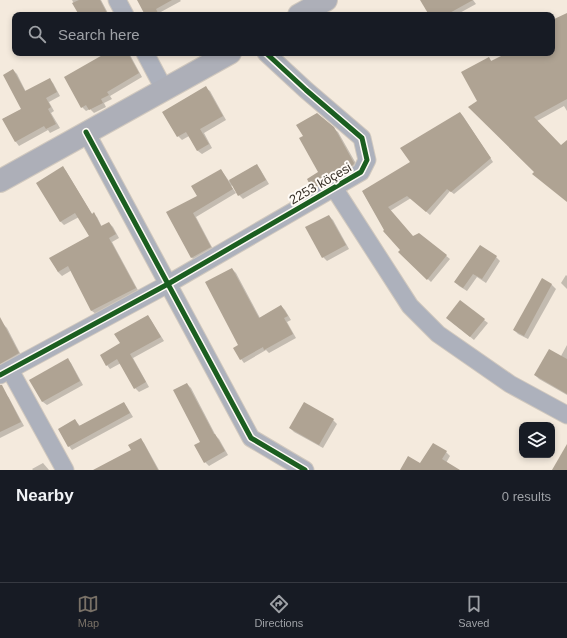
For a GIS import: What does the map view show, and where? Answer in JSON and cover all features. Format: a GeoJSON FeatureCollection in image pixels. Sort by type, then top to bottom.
{"type":"FeatureCollection","features":[{"type":"Feature","properties":{"kind":"main road"},"geometry":{"type":"LineString","coordinates":[[304,12],[326,0]]}},
{"type":"Feature","properties":{"kind":"main road"},"geometry":{"type":"LineString","coordinates":[[0,181],[224,56]]}},
{"type":"Feature","properties":{"kind":"street"},"geometry":{"type":"LineString","coordinates":[[117,0],[123,12]]}},
{"type":"Feature","properties":{"kind":"street"},"geometry":{"type":"LineString","coordinates":[[147,56],[164,89]]}},
{"type":"Feature","properties":{"kind":"street","name":"2253 köçesi"},"geometry":{"type":"LineString","coordinates":[[5,373],[168,284],[361,172],[367,160],[362,138],[269,56]]}},
{"type":"Feature","properties":{"kind":"street"},"geometry":{"type":"LineString","coordinates":[[86,132],[251,438],[305,470]]}},
{"type":"Feature","properties":{"kind":"street"},"geometry":{"type":"LineString","coordinates":[[334,188],[410,306],[438,334],[510,384],[567,415]]}},
{"type":"Feature","properties":{"kind":"street"},"geometry":{"type":"LineString","coordinates":[[5,373],[65,470]]}},
{"type":"Feature","properties":{"kind":"building"},"geometry":{"type":"Polygon","coordinates":[[[79,0],[100,0],[106,12],[77,12],[72,3],[79,0]]]}},
{"type":"Feature","properties":{"kind":"building"},"geometry":{"type":"Polygon","coordinates":[[[137,0],[172,0],[156,9],[158,12],[143,12],[137,0]]]}},
{"type":"Feature","properties":{"kind":"building"},"geometry":{"type":"Polygon","coordinates":[[[420,0],[473,0],[451,12],[427,12],[420,0]]]}},
{"type":"Feature","properties":{"kind":"building"},"geometry":{"type":"Polygon","coordinates":[[[567,13],[567,99],[534,117],[561,145],[567,140],[567,202],[532,174],[534,172],[468,107],[477,101],[461,72],[489,57],[491,61],[501,56],[555,56],[555,19],[567,13]]]}},
{"type":"Feature","properties":{"kind":"building"},"geometry":{"type":"Polygon","coordinates":[[[101,56],[130,56],[139,73],[107,92],[109,95],[101,99],[103,103],[89,110],[86,105],[81,108],[64,77],[101,56]]]}},
{"type":"Feature","properties":{"kind":"building"},"geometry":{"type":"Polygon","coordinates":[[[13,69],[25,91],[50,78],[57,92],[46,98],[51,107],[48,109],[56,124],[46,129],[44,126],[15,142],[2,119],[21,109],[3,75],[13,69]]]}},
{"type":"Feature","properties":{"kind":"building"},"geometry":{"type":"Polygon","coordinates":[[[206,86],[223,116],[200,129],[209,144],[197,151],[186,132],[177,137],[162,112],[206,86]]]}},
{"type":"Feature","properties":{"kind":"building"},"geometry":{"type":"Polygon","coordinates":[[[460,112],[491,158],[451,192],[447,189],[426,212],[407,196],[388,207],[413,236],[419,233],[447,255],[427,280],[398,252],[400,250],[383,231],[384,230],[362,191],[410,162],[400,148],[460,112]]]}},
{"type":"Feature","properties":{"kind":"building"},"geometry":{"type":"Polygon","coordinates":[[[317,113],[334,127],[354,163],[312,189],[307,179],[318,172],[299,138],[303,136],[296,125],[317,113]]]}},
{"type":"Feature","properties":{"kind":"building"},"geometry":{"type":"Polygon","coordinates":[[[257,164],[266,180],[238,196],[229,180],[257,164]]]}},
{"type":"Feature","properties":{"kind":"building"},"geometry":{"type":"Polygon","coordinates":[[[63,166],[92,214],[94,212],[101,226],[109,222],[116,234],[109,238],[136,288],[91,311],[68,266],[58,272],[49,258],[89,236],[75,213],[60,222],[36,183],[63,166]]]}},
{"type":"Feature","properties":{"kind":"building"},"geometry":{"type":"Polygon","coordinates":[[[221,169],[233,189],[193,213],[211,247],[191,258],[166,212],[197,196],[191,186],[221,169]]]}},
{"type":"Feature","properties":{"kind":"building"},"geometry":{"type":"Polygon","coordinates":[[[329,215],[346,245],[322,258],[305,227],[329,215]]]}},
{"type":"Feature","properties":{"kind":"building"},"geometry":{"type":"Polygon","coordinates":[[[480,245],[497,256],[482,279],[473,274],[463,288],[454,282],[480,245]]]}},
{"type":"Feature","properties":{"kind":"building"},"geometry":{"type":"Polygon","coordinates":[[[232,268],[259,318],[281,305],[288,316],[284,318],[293,334],[264,350],[263,347],[240,360],[233,348],[238,345],[205,282],[232,268]]]}},
{"type":"Feature","properties":{"kind":"building"},"geometry":{"type":"Polygon","coordinates":[[[542,278],[552,284],[524,336],[513,330],[542,278]]]}},
{"type":"Feature","properties":{"kind":"building"},"geometry":{"type":"Polygon","coordinates":[[[460,300],[485,319],[470,337],[446,318],[460,300]]]}},
{"type":"Feature","properties":{"kind":"building"},"geometry":{"type":"Polygon","coordinates":[[[148,315],[161,337],[130,354],[146,382],[134,389],[117,359],[106,366],[100,355],[120,343],[114,334],[148,315]]]}},
{"type":"Feature","properties":{"kind":"building"},"geometry":{"type":"Polygon","coordinates":[[[0,317],[19,353],[0,364],[0,317]]]}},
{"type":"Feature","properties":{"kind":"building"},"geometry":{"type":"Polygon","coordinates":[[[549,349],[567,359],[567,394],[534,375],[549,349]]]}},
{"type":"Feature","properties":{"kind":"building"},"geometry":{"type":"Polygon","coordinates":[[[68,358],[80,381],[42,402],[29,380],[68,358]]]}},
{"type":"Feature","properties":{"kind":"building"},"geometry":{"type":"Polygon","coordinates":[[[187,383],[214,434],[225,451],[204,463],[194,445],[200,442],[173,390],[187,383]]]}},
{"type":"Feature","properties":{"kind":"building"},"geometry":{"type":"Polygon","coordinates":[[[0,385],[2,385],[21,422],[0,432],[0,385]]]}},
{"type":"Feature","properties":{"kind":"building"},"geometry":{"type":"Polygon","coordinates":[[[124,402],[130,413],[68,447],[58,429],[75,419],[79,426],[124,402]]]}},
{"type":"Feature","properties":{"kind":"building"},"geometry":{"type":"Polygon","coordinates":[[[304,402],[334,419],[319,445],[289,428],[304,402]]]}},
{"type":"Feature","properties":{"kind":"building"},"geometry":{"type":"Polygon","coordinates":[[[141,438],[158,470],[93,470],[131,450],[128,445],[141,438]]]}},
{"type":"Feature","properties":{"kind":"building"},"geometry":{"type":"Polygon","coordinates":[[[433,443],[447,451],[442,459],[460,470],[400,470],[408,456],[420,463],[433,443]]]}},
{"type":"Feature","properties":{"kind":"building"},"geometry":{"type":"Polygon","coordinates":[[[567,444],[567,470],[552,470],[567,444]]]}},
{"type":"Feature","properties":{"kind":"cycle path"},"geometry":{"type":"LineString","coordinates":[[0,375],[168,284],[361,172],[367,160],[362,138],[269,56]]}},
{"type":"Feature","properties":{"kind":"cycle path"},"geometry":{"type":"LineString","coordinates":[[86,132],[251,438],[305,470]]}}]}
